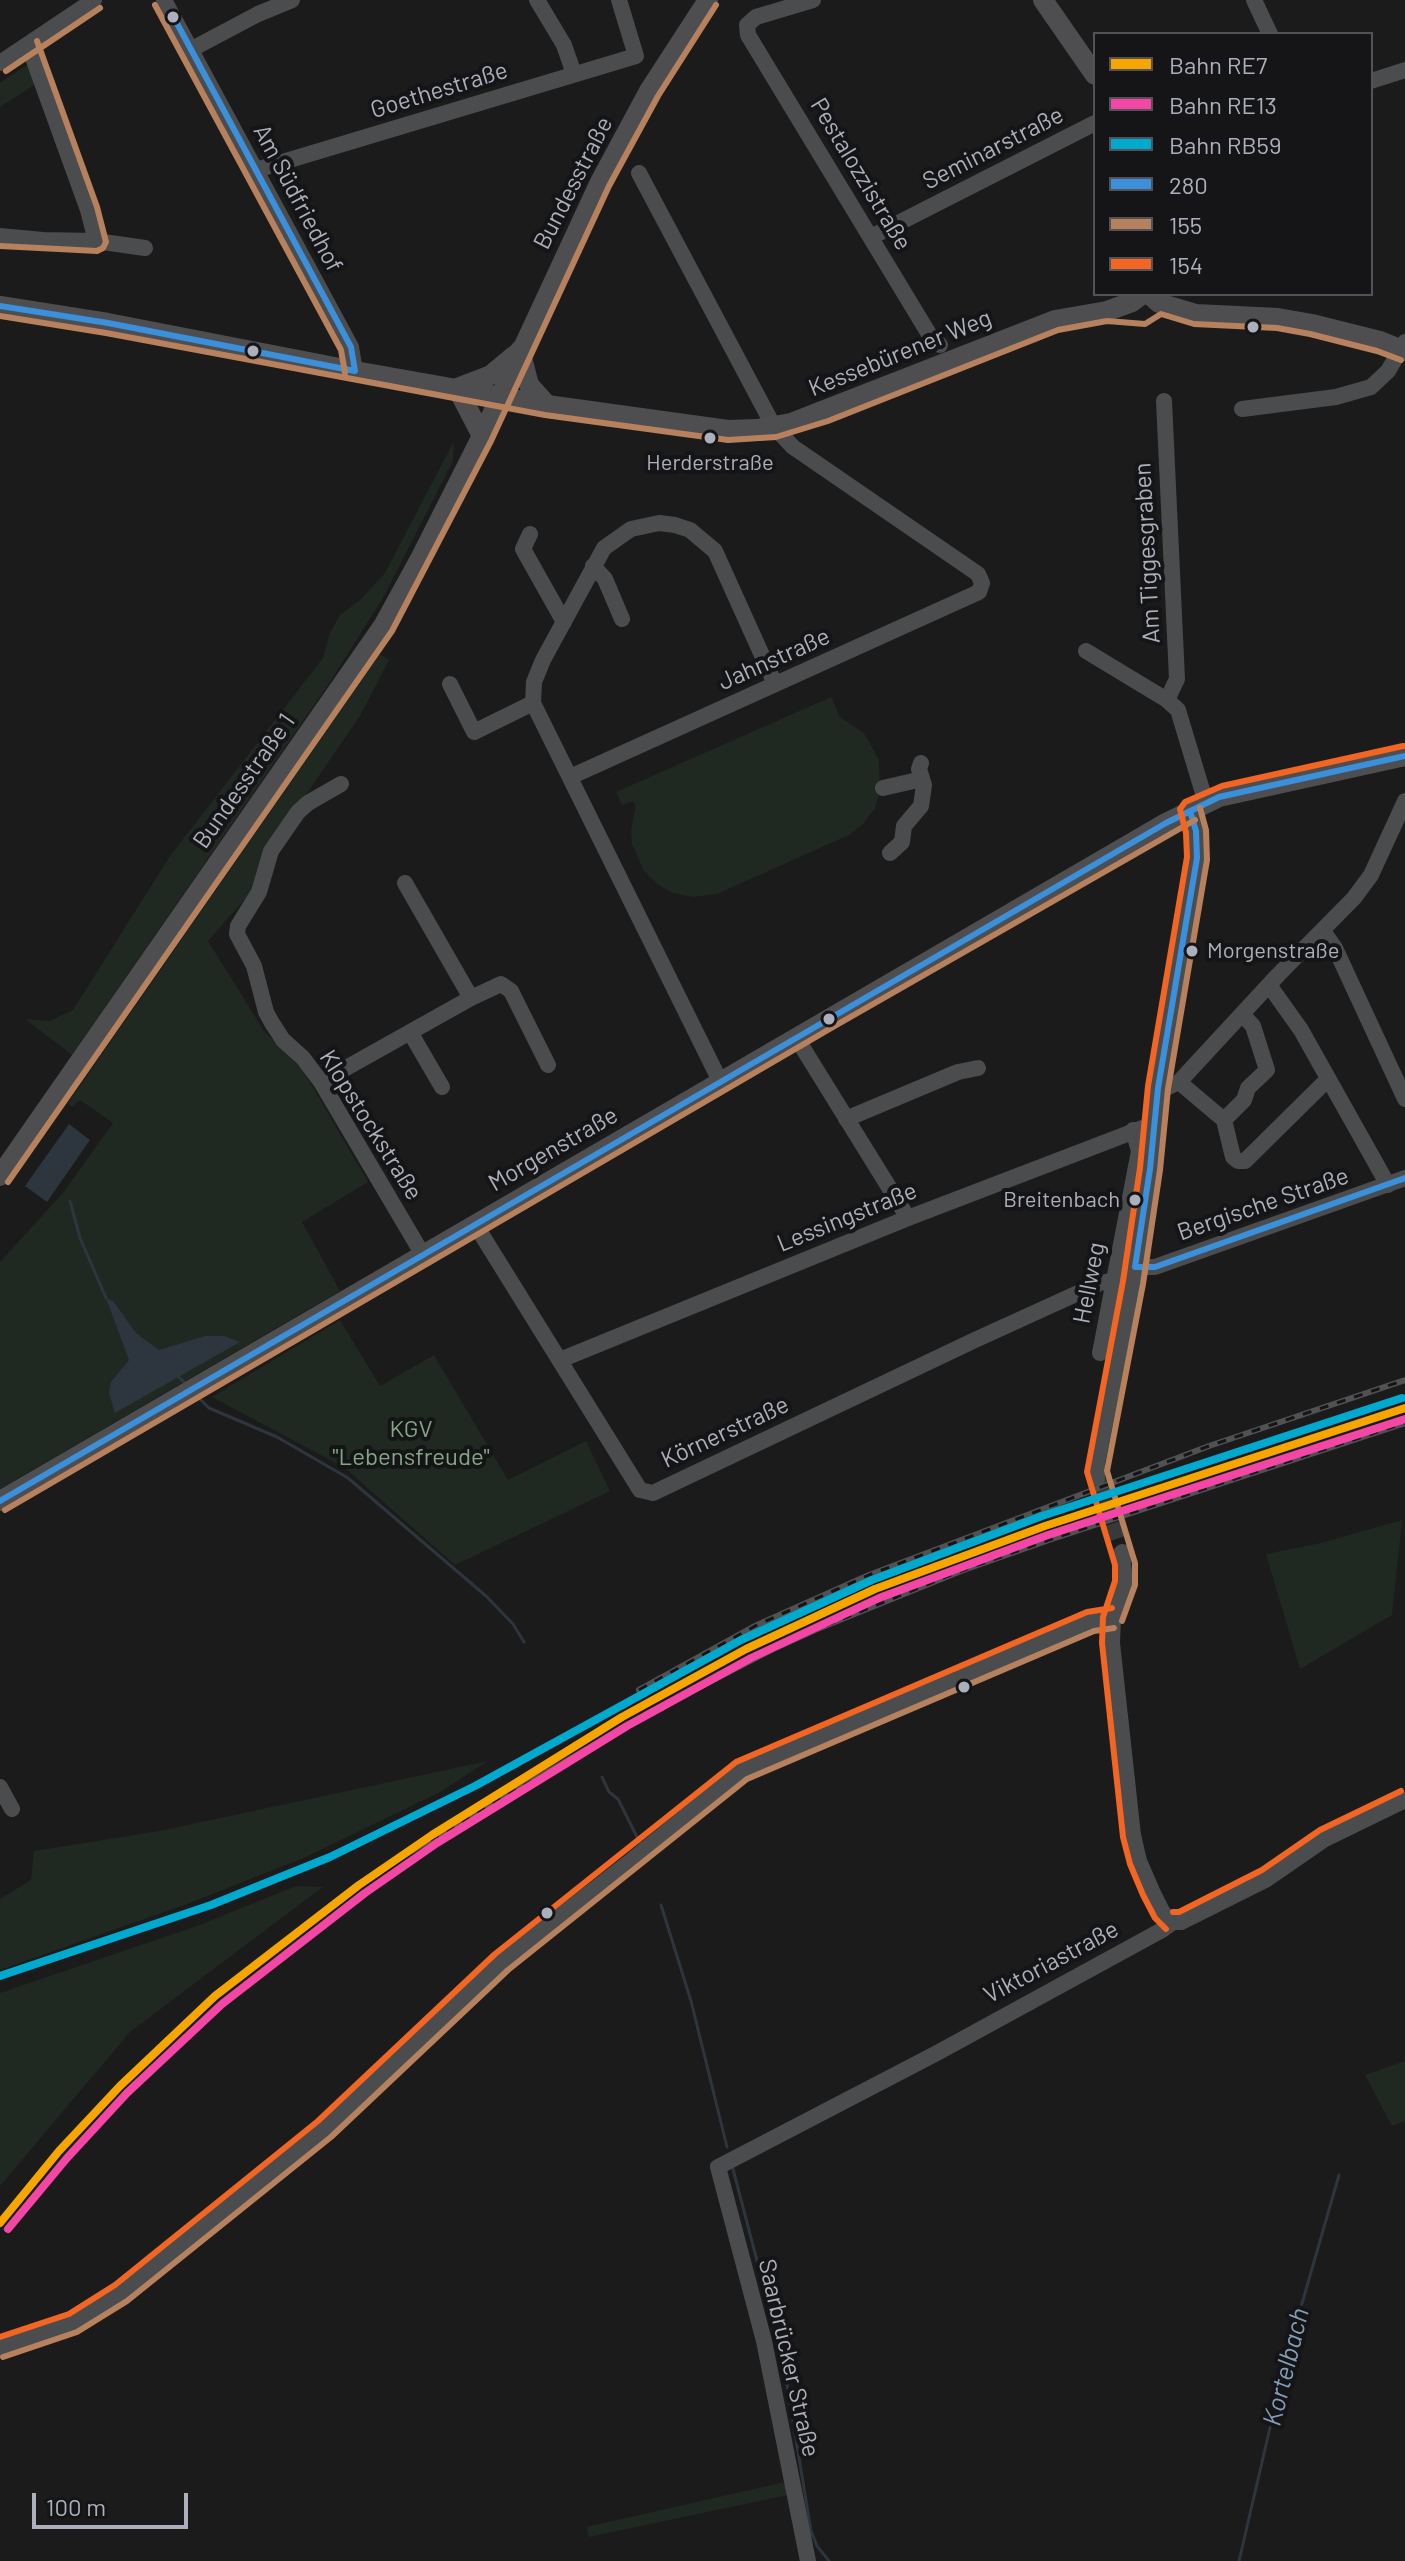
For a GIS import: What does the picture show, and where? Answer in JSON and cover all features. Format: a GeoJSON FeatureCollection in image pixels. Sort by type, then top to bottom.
{"type":"FeatureCollection","features":[{"type":"Feature","properties":{"kind":"main road","name":"Bundesstraße"},"geometry":{"type":"LineString","coordinates":[[498,397],[600,182],[642,104],[708,0]]}},
{"type":"Feature","properties":{"kind":"main road"},"geometry":{"type":"LineString","coordinates":[[1043,0],[1093,72]]}},
{"type":"Feature","properties":{"kind":"main road"},"geometry":{"type":"LineString","coordinates":[[1150,297],[1196,314],[1278,318],[1399,345]]}},
{"type":"Feature","properties":{"kind":"main road","name":"Kessebürener Weg"},"geometry":{"type":"LineString","coordinates":[[0,306],[108,323],[498,397],[713,429],[774,427],[825,411],[1055,320],[1107,311],[1144,314],[1150,297]]}},
{"type":"Feature","properties":{"kind":"main road"},"geometry":{"type":"LineString","coordinates":[[520,350],[529,385],[547,405],[524,407],[508,414],[482,436],[457,388],[491,375],[520,350]]}},
{"type":"Feature","properties":{"kind":"main road","name":"Bundesstraße 1"},"geometry":{"type":"LineString","coordinates":[[0,1176],[383,626],[482,436],[498,397]]}},
{"type":"Feature","properties":{"kind":"main road","name":"Morgenstraße"},"geometry":{"type":"LineString","coordinates":[[0,1501],[720,1081],[1198,807],[1225,796],[1405,756]]}},
{"type":"Feature","properties":{"kind":"street"},"geometry":{"type":"LineString","coordinates":[[0,63],[94,0]]}},
{"type":"Feature","properties":{"kind":"street","name":"Am Südfriedhof"},"geometry":{"type":"LineString","coordinates":[[164,0],[351,347],[355,371]]}},
{"type":"Feature","properties":{"kind":"street"},"geometry":{"type":"LineString","coordinates":[[192,49],[292,0]]}},
{"type":"Feature","properties":{"kind":"street"},"geometry":{"type":"LineString","coordinates":[[537,0],[564,45],[574,74]]}},
{"type":"Feature","properties":{"kind":"street","name":"Goethestraße"},"geometry":{"type":"LineString","coordinates":[[256,170],[636,56],[619,0]]}},
{"type":"Feature","properties":{"kind":"street","name":"Pestalozzistraße"},"geometry":{"type":"LineString","coordinates":[[813,0],[756,17],[747,25],[748,35],[929,334],[940,345]]}},
{"type":"Feature","properties":{"kind":"street"},"geometry":{"type":"LineString","coordinates":[[1254,0],[1269,32]]}},
{"type":"Feature","properties":{"kind":"street"},"geometry":{"type":"LineString","coordinates":[[28,44],[88,210],[96,241]]}},
{"type":"Feature","properties":{"kind":"street"},"geometry":{"type":"LineString","coordinates":[[1373,80],[1405,70]]}},
{"type":"Feature","properties":{"kind":"street","name":"Seminarstraße"},"geometry":{"type":"LineString","coordinates":[[871,237],[1093,124]]}},
{"type":"Feature","properties":{"kind":"street"},"geometry":{"type":"LineString","coordinates":[[639,173],[774,427]]}},
{"type":"Feature","properties":{"kind":"street"},"geometry":{"type":"LineString","coordinates":[[0,236],[96,241],[145,248]]}},
{"type":"Feature","properties":{"kind":"street"},"geometry":{"type":"LineString","coordinates":[[1242,409],[1336,397],[1371,387],[1388,371],[1399,345]]}},
{"type":"Feature","properties":{"kind":"street","name":"Am Tiggesgraben"},"geometry":{"type":"LineString","coordinates":[[1164,401],[1177,679],[1167,700]]}},
{"type":"Feature","properties":{"kind":"street","name":"Jahnstraße"},"geometry":{"type":"LineString","coordinates":[[570,777],[979,592],[982,583],[978,574],[793,447],[774,427]]}},
{"type":"Feature","properties":{"kind":"street"},"geometry":{"type":"LineString","coordinates":[[720,1081],[533,703],[537,672],[593,566],[609,543],[640,525],[675,525],[697,534],[720,559],[775,684]]}},
{"type":"Feature","properties":{"kind":"street"},"geometry":{"type":"LineString","coordinates":[[530,534],[523,549],[564,622]]}},
{"type":"Feature","properties":{"kind":"street"},"geometry":{"type":"LineString","coordinates":[[593,566],[605,579],[622,619]]}},
{"type":"Feature","properties":{"kind":"street"},"geometry":{"type":"LineString","coordinates":[[1086,651],[1167,700],[1178,710],[1198,807]]}},
{"type":"Feature","properties":{"kind":"street"},"geometry":{"type":"LineString","coordinates":[[450,684],[474,732],[533,703]]}},
{"type":"Feature","properties":{"kind":"street"},"geometry":{"type":"LineString","coordinates":[[883,788],[922,771],[921,806],[904,826],[896,848],[908,859]]}},
{"type":"Feature","properties":{"kind":"street","name":"Klopstockstraße"},"geometry":{"type":"LineString","coordinates":[[341,784],[298,812],[271,851],[259,892],[238,926],[241,943],[254,966],[266,1012],[272,1023],[321,1082],[423,1255]]}},
{"type":"Feature","properties":{"kind":"street"},"geometry":{"type":"LineString","coordinates":[[1158,1088],[1179,1082],[1354,898],[1371,875],[1405,801]]}},
{"type":"Feature","properties":{"kind":"street","name":"Hellweg"},"geometry":{"type":"LineString","coordinates":[[1097,1478],[1097,1463],[1126,1328],[1150,1169],[1158,1088],[1197,858],[1198,807]]}},
{"type":"Feature","properties":{"kind":"street"},"geometry":{"type":"LineString","coordinates":[[405,883],[471,998]]}},
{"type":"Feature","properties":{"kind":"street"},"geometry":{"type":"LineString","coordinates":[[1323,931],[1335,948],[1405,1099]]}},
{"type":"Feature","properties":{"kind":"street"},"geometry":{"type":"LineString","coordinates":[[321,1082],[495,985],[506,986],[548,1065]]}},
{"type":"Feature","properties":{"kind":"street"},"geometry":{"type":"LineString","coordinates":[[1269,985],[1286,1007],[1388,1185]]}},
{"type":"Feature","properties":{"kind":"street"},"geometry":{"type":"LineString","coordinates":[[1224,1120],[1244,1100],[1248,1088],[1267,1070],[1253,1026],[1242,1014]]}},
{"type":"Feature","properties":{"kind":"street"},"geometry":{"type":"LineString","coordinates":[[410,1032],[442,1087]]}},
{"type":"Feature","properties":{"kind":"street"},"geometry":{"type":"LineString","coordinates":[[796,1037],[908,1218]]}},
{"type":"Feature","properties":{"kind":"street"},"geometry":{"type":"LineString","coordinates":[[846,1119],[958,1072],[978,1068]]}},
{"type":"Feature","properties":{"kind":"street"},"geometry":{"type":"LineString","coordinates":[[1179,1082],[1224,1120],[1233,1157],[1245,1161],[1328,1079]]}},
{"type":"Feature","properties":{"kind":"street","name":"Lessingstraße"},"geometry":{"type":"LineString","coordinates":[[560,1360],[908,1218],[1153,1124]]}},
{"type":"Feature","properties":{"kind":"street","name":"Hellweg"},"geometry":{"type":"LineString","coordinates":[[1100,1353],[1139,1151],[1133,1130]]}},
{"type":"Feature","properties":{"kind":"street","name":"Bergische Straße"},"geometry":{"type":"LineString","coordinates":[[1135,1267],[1155,1267],[1405,1178]]}},
{"type":"Feature","properties":{"kind":"street","name":"Körnerstraße"},"geometry":{"type":"LineString","coordinates":[[475,1224],[640,1490],[653,1493],[1003,1327],[1100,1283],[1115,1280]]}},
{"type":"Feature","properties":{"kind":"street"},"geometry":{"type":"LineString","coordinates":[[1122,1552],[1125,1583],[1113,1618],[1114,1673],[1135,1848],[1163,1913],[1173,1922]]}},
{"type":"Feature","properties":{"kind":"street"},"geometry":{"type":"LineString","coordinates":[[0,2348],[80,2319],[121,2293],[325,2129],[501,1962],[742,1770],[1091,1621],[1113,1618]]}},
{"type":"Feature","properties":{"kind":"street"},"geometry":{"type":"LineString","coordinates":[[0,1787],[12,1809]]}},
{"type":"Feature","properties":{"kind":"street","name":"Viktoriastraße"},"geometry":{"type":"LineString","coordinates":[[718,2167],[937,2053],[1173,1922],[1181,1922],[1267,1879],[1325,1839],[1405,1800]]}},
{"type":"Feature","properties":{"kind":"street","name":"Saarbrücker Straße"},"geometry":{"type":"LineString","coordinates":[[718,2167],[764,2341],[808,2561]]}},
{"type":"Feature","properties":{"kind":"green space"},"geometry":{"type":"Polygon","coordinates":[[[29,64],[36,84],[0,107],[0,83],[29,64]]]}},
{"type":"Feature","properties":{"kind":"green space"},"geometry":{"type":"Polygon","coordinates":[[[454,441],[453,461],[383,598],[330,682],[72,1055],[25,1019],[50,1021],[73,1010],[170,856],[323,658],[330,633],[340,615],[360,600],[385,573],[454,441]]]}},
{"type":"Feature","properties":{"kind":"green space"},"geometry":{"type":"Polygon","coordinates":[[[380,654],[389,660],[360,716],[303,799],[252,891],[208,941],[264,1031],[303,1070],[368,1182],[302,1222],[340,1291],[0,1489],[0,1262],[62,1194],[113,1123],[80,1100],[72,1107],[68,1103],[380,654]]]}},
{"type":"Feature","properties":{"kind":"green space"},"geometry":{"type":"Polygon","coordinates":[[[831,697],[840,717],[864,733],[879,760],[880,792],[875,808],[863,824],[849,835],[717,894],[693,897],[673,893],[657,884],[644,871],[632,844],[631,830],[636,806],[633,801],[622,805],[616,792],[831,697]]]}},
{"type":"Feature","properties":{"kind":"green space","name":"KGV \"Lebensfreude\""},"geometry":{"type":"Polygon","coordinates":[[[340,1320],[380,1386],[434,1355],[508,1480],[586,1441],[610,1491],[455,1565],[345,1468],[212,1397],[340,1320]]]}},
{"type":"Feature","properties":{"kind":"green space"},"geometry":{"type":"Polygon","coordinates":[[[1402,1520],[1392,1615],[1300,1669],[1266,1554],[1321,1543],[1402,1520]]]}},
{"type":"Feature","properties":{"kind":"green space"},"geometry":{"type":"Polygon","coordinates":[[[488,1761],[440,1792],[306,1857],[187,1904],[0,1970],[0,1899],[31,1880],[34,1851],[159,1831],[488,1761]]]}},
{"type":"Feature","properties":{"kind":"green space"},"geometry":{"type":"Polygon","coordinates":[[[296,1886],[323,1887],[130,2032],[0,2186],[0,1993],[197,1926],[296,1886]]]}},
{"type":"Feature","properties":{"kind":"green space"},"geometry":{"type":"Polygon","coordinates":[[[1405,2061],[1405,2121],[1392,2126],[1365,2075],[1405,2061]]]}},
{"type":"Feature","properties":{"kind":"green space"},"geometry":{"type":"Polygon","coordinates":[[[785,2482],[788,2495],[589,2537],[586,2527],[785,2482]]]}},
{"type":"Feature","properties":{"kind":"shaded area"},"geometry":{"type":"Polygon","coordinates":[[[69,1124],[90,1140],[47,1202],[25,1186],[69,1124]]]}},
{"type":"Feature","properties":{"kind":"shaded area"},"geometry":{"type":"Polygon","coordinates":[[[106,1298],[113,1301],[136,1333],[159,1350],[205,1336],[224,1336],[240,1342],[115,1413],[109,1393],[111,1382],[129,1360],[106,1298]]]}},
{"type":"Feature","properties":{"kind":"waterway"},"geometry":{"type":"LineString","coordinates":[[70,1201],[80,1238],[106,1298]]}},
{"type":"Feature","properties":{"kind":"waterway"},"geometry":{"type":"LineString","coordinates":[[178,1376],[184,1382]]}},
{"type":"Feature","properties":{"kind":"waterway"},"geometry":{"type":"LineString","coordinates":[[197,1396],[209,1408],[277,1437],[348,1478],[486,1596],[513,1624],[524,1642]]}},
{"type":"Feature","properties":{"kind":"waterway"},"geometry":{"type":"LineString","coordinates":[[602,1777],[609,1792],[618,1799],[640,1843]]}},
{"type":"Feature","properties":{"kind":"waterway"},"geometry":{"type":"LineString","coordinates":[[661,1905],[691,2001],[727,2147]]}},
{"type":"Feature","properties":{"kind":"waterway"},"geometry":{"type":"LineString","coordinates":[[733,2169],[784,2364]]}},
{"type":"Feature","properties":{"kind":"waterway","name":"Kortelbach"},"geometry":{"type":"LineString","coordinates":[[1239,2561],[1286,2359],[1339,2175]]}},
{"type":"Feature","properties":{"kind":"waterway"},"geometry":{"type":"LineString","coordinates":[[786,2378],[811,2531],[817,2546],[829,2561]]}},
{"type":"Feature","properties":{"kind":"tunnel"},"geometry":{"type":"LineString","coordinates":[[1097,1478],[1122,1552]]}},
{"type":"Feature","properties":{"kind":"railway"},"geometry":{"type":"LineString","coordinates":[[639,1690],[757,1625],[869,1575],[1209,1446],[1405,1380]]}},
{"type":"Feature","properties":{"kind":"railway"},"geometry":{"type":"LineString","coordinates":[[384,1867],[647,1714],[815,1630],[961,1571],[1049,1540],[1405,1423]]}},
{"type":"Feature","properties":{"kind":"rail line","name":"RB59"},"geometry":{"type":"LineString","coordinates":[[0,1976],[211,1905],[330,1857],[475,1786],[741,1640],[872,1580],[1042,1516],[1402,1398]]}},
{"type":"Feature","properties":{"kind":"rail line","name":"RE7"},"geometry":{"type":"LineString","coordinates":[[0,2223],[59,2151],[120,2086],[215,1996],[359,1885],[432,1835],[622,1717],[746,1649],[875,1589],[1045,1526],[1405,1408]]}},
{"type":"Feature","properties":{"kind":"rail line","name":"RE13"},"geometry":{"type":"LineString","coordinates":[[8,2229],[127,2093],[222,2004],[365,1893],[437,1843],[627,1726],[751,1658],[879,1598],[1048,1535],[1405,1419]]}},
{"type":"Feature","properties":{"kind":"transit line","name":"155"},"geometry":{"type":"LineString","coordinates":[[155,5],[341,350],[345,373]]}},
{"type":"Feature","properties":{"kind":"transit line","name":"155"},"geometry":{"type":"LineString","coordinates":[[8,1182],[392,631],[491,441],[609,186],[658,96],[716,5]]}},
{"type":"Feature","properties":{"kind":"transit line","name":"155"},"geometry":{"type":"LineString","coordinates":[[6,71],[100,8]]}},
{"type":"Feature","properties":{"kind":"transit line","name":"280"},"geometry":{"type":"LineString","coordinates":[[0,306],[108,323],[355,371],[351,347],[173,16]]}},
{"type":"Feature","properties":{"kind":"transit line","name":"155"},"geometry":{"type":"LineString","coordinates":[[0,246],[97,251],[106,242],[97,207],[37,41]]}},
{"type":"Feature","properties":{"kind":"transit line","name":"155"},"geometry":{"type":"LineString","coordinates":[[0,316],[545,415],[728,440],[776,437],[828,421],[1058,330],[1107,321],[1145,324],[1161,314],[1194,324],[1277,328],[1310,334],[1401,360]]}},
{"type":"Feature","properties":{"kind":"transit line","name":"154"},"geometry":{"type":"LineString","coordinates":[[1166,1929],[1155,1918],[1143,1895],[1123,1837],[1102,1643],[1103,1617],[1115,1581],[1115,1565],[1087,1472],[1123,1281],[1140,1168],[1148,1086],[1187,857],[1186,833],[1180,809],[1185,802],[1222,786],[1403,746]]}},
{"type":"Feature","properties":{"kind":"transit line","name":"280"},"geometry":{"type":"LineString","coordinates":[[0,1501],[1166,823],[1219,797],[1405,756]]}},
{"type":"Feature","properties":{"kind":"transit line","name":"155"},"geometry":{"type":"LineString","coordinates":[[1122,1621],[1135,1585],[1135,1563],[1107,1471],[1143,1284],[1168,1089],[1207,860],[1206,830],[1200,808]]}},
{"type":"Feature","properties":{"kind":"transit line","name":"280"},"geometry":{"type":"LineString","coordinates":[[1135,1267],[1158,1088],[1197,858],[1196,831],[1190,811]]}},
{"type":"Feature","properties":{"kind":"transit line","name":"155"},"geometry":{"type":"LineString","coordinates":[[5,1510],[833,1027],[1195,820]]}},
{"type":"Feature","properties":{"kind":"transit line","name":"280"},"geometry":{"type":"LineString","coordinates":[[1135,1267],[1155,1267],[1405,1178]]}},
{"type":"Feature","properties":{"kind":"transit line","name":"154"},"geometry":{"type":"LineString","coordinates":[[0,2337],[69,2314],[115,2285],[318,2121],[495,1954],[736,1762],[1087,1612],[1112,1608]]}},
{"type":"Feature","properties":{"kind":"transit line","name":"155"},"geometry":{"type":"LineString","coordinates":[[3,2357],[77,2332],[127,2301],[331,2137],[508,1970],[747,1779],[1094,1631],[1114,1628]]}},
{"type":"Feature","properties":{"kind":"transit line","name":"154"},"geometry":{"type":"LineString","coordinates":[[1173,1912],[1179,1912],[1262,1870],[1320,1830],[1401,1791]]}},
{"type":"Feature","properties":{"kind":"place","name":"Herderstraße"},"geometry":{"type":"Point","coordinates":[710,438]}},
{"type":"Feature","properties":{"kind":"place","name":"Morgenstraße"},"geometry":{"type":"Point","coordinates":[1192,951]}},
{"type":"Feature","properties":{"kind":"place","name":"Breitenbach"},"geometry":{"type":"Point","coordinates":[1135,1200]}}]}
